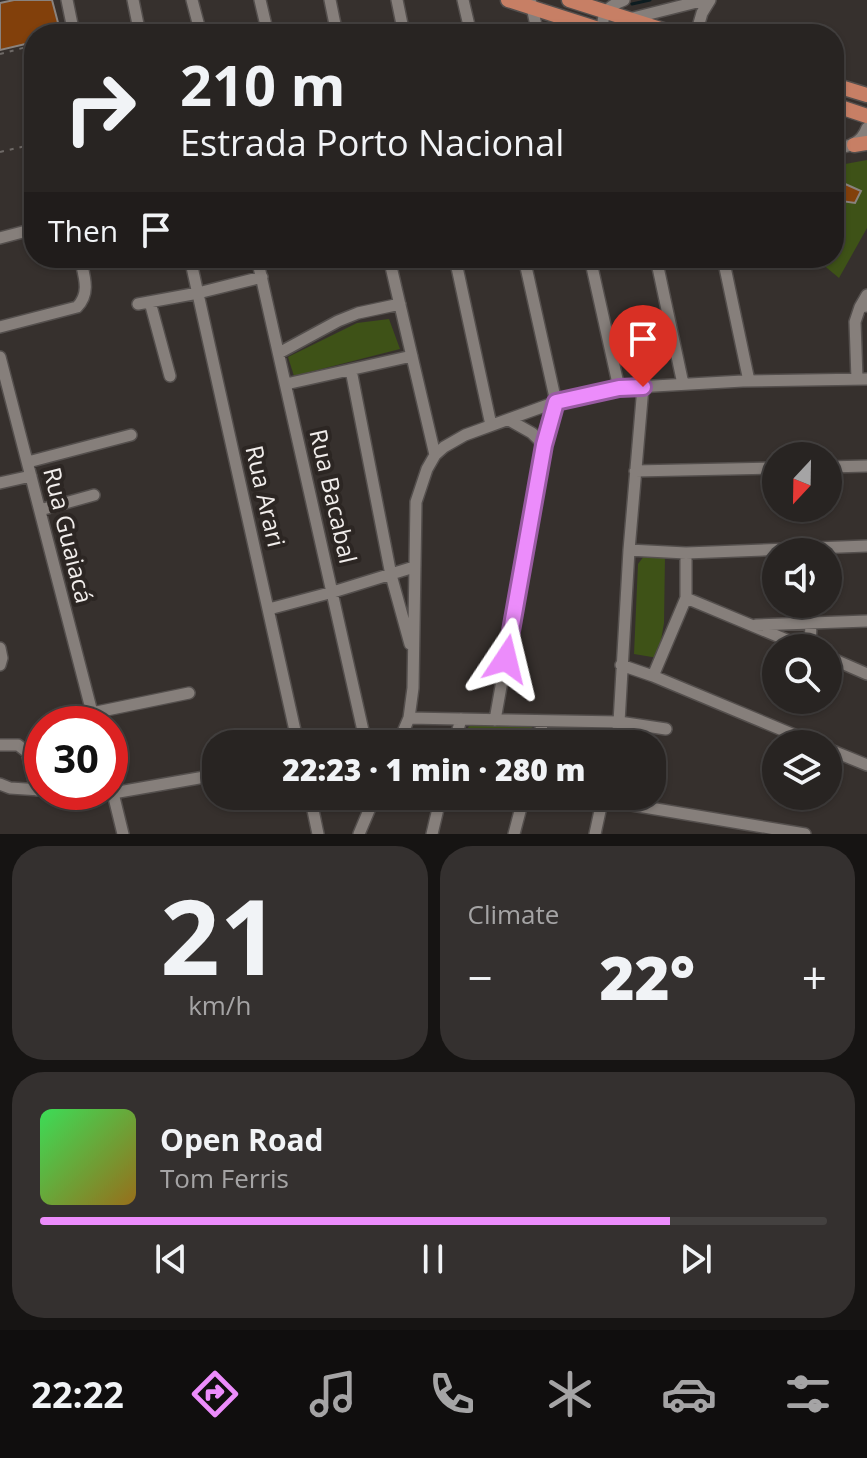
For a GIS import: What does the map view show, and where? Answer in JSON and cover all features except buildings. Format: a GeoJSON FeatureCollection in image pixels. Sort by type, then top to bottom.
{"type":"FeatureCollection","features":[{"type":"Feature","properties":{"kind":"main road"},"geometry":{"type":"LineString","coordinates":[[508,0],[531,4],[583,24]]}},
{"type":"Feature","properties":{"kind":"main road"},"geometry":{"type":"LineString","coordinates":[[569,0],[606,6],[645,24]]}},
{"type":"Feature","properties":{"kind":"main road"},"geometry":{"type":"LineString","coordinates":[[844,88],[867,95]]}},
{"type":"Feature","properties":{"kind":"main road"},"geometry":{"type":"LineString","coordinates":[[844,108],[867,116]]}},
{"type":"Feature","properties":{"kind":"street"},"geometry":{"type":"LineString","coordinates":[[67,0],[72,24]]}},
{"type":"Feature","properties":{"kind":"street"},"geometry":{"type":"LineString","coordinates":[[133,0],[138,24]]}},
{"type":"Feature","properties":{"kind":"street"},"geometry":{"type":"LineString","coordinates":[[192,0],[198,24]]}},
{"type":"Feature","properties":{"kind":"street"},"geometry":{"type":"LineString","coordinates":[[260,0],[266,24]]}},
{"type":"Feature","properties":{"kind":"street"},"geometry":{"type":"LineString","coordinates":[[330,0],[335,24]]}},
{"type":"Feature","properties":{"kind":"street"},"geometry":{"type":"LineString","coordinates":[[397,0],[402,24]]}},
{"type":"Feature","properties":{"kind":"street"},"geometry":{"type":"LineString","coordinates":[[463,0],[469,24]]}},
{"type":"Feature","properties":{"kind":"street"},"geometry":{"type":"LineString","coordinates":[[606,6],[624,0]]}},
{"type":"Feature","properties":{"kind":"street"},"geometry":{"type":"LineString","coordinates":[[627,24],[629,19],[708,0]]}},
{"type":"Feature","properties":{"kind":"street"},"geometry":{"type":"LineString","coordinates":[[699,24],[708,0]]}},
{"type":"Feature","properties":{"kind":"street"},"geometry":{"type":"LineString","coordinates":[[531,4],[536,24]]}},
{"type":"Feature","properties":{"kind":"street"},"geometry":{"type":"LineString","coordinates":[[861,144],[867,128]]}},
{"type":"Feature","properties":{"kind":"street"},"geometry":{"type":"LineString","coordinates":[[0,238],[24,232]]}},
{"type":"Feature","properties":{"kind":"street"},"geometry":{"type":"LineString","coordinates":[[0,327],[77,307],[84,301],[86,292],[82,268]]}},
{"type":"Feature","properties":{"kind":"street","name":"Rua Arari"},"geometry":{"type":"LineString","coordinates":[[192,268],[295,730]]}},
{"type":"Feature","properties":{"kind":"street","name":"Rua Bacabal"},"geometry":{"type":"LineString","coordinates":[[260,268],[363,730]]}},
{"type":"Feature","properties":{"kind":"street"},"geometry":{"type":"LineString","coordinates":[[391,268],[435,455]]}},
{"type":"Feature","properties":{"kind":"street"},"geometry":{"type":"LineString","coordinates":[[457,268],[491,425]]}},
{"type":"Feature","properties":{"kind":"street"},"geometry":{"type":"LineString","coordinates":[[495,720],[544,445],[556,402],[526,268]]}},
{"type":"Feature","properties":{"kind":"street"},"geometry":{"type":"LineString","coordinates":[[592,268],[619,388]]}},
{"type":"Feature","properties":{"kind":"street"},"geometry":{"type":"LineString","coordinates":[[658,268],[683,384]]}},
{"type":"Feature","properties":{"kind":"street"},"geometry":{"type":"LineString","coordinates":[[725,268],[749,381]]}},
{"type":"Feature","properties":{"kind":"street"},"geometry":{"type":"LineString","coordinates":[[170,376],[144,303],[262,277]]}},
{"type":"Feature","properties":{"kind":"street"},"geometry":{"type":"LineString","coordinates":[[404,730],[409,718],[415,660],[416,502],[435,455],[465,435],[491,425],[556,402],[619,388],[862,379],[855,322],[867,295]]}},
{"type":"Feature","properties":{"kind":"street"},"geometry":{"type":"LineString","coordinates":[[279,353],[338,321],[358,313],[400,304]]}},
{"type":"Feature","properties":{"kind":"street"},"geometry":{"type":"LineString","coordinates":[[286,384],[412,356]]}},
{"type":"Feature","properties":{"kind":"street","name":"Rua Guaiacá"},"geometry":{"type":"LineString","coordinates":[[1,362],[90,706]]}},
{"type":"Feature","properties":{"kind":"street"},"geometry":{"type":"LineString","coordinates":[[351,370],[391,575],[415,660]]}},
{"type":"Feature","properties":{"kind":"street"},"geometry":{"type":"LineString","coordinates":[[618,730],[643,387]]}},
{"type":"Feature","properties":{"kind":"street"},"geometry":{"type":"LineString","coordinates":[[509,420],[532,433],[544,445]]}},
{"type":"Feature","properties":{"kind":"street"},"geometry":{"type":"LineString","coordinates":[[28,462],[131,435]]}},
{"type":"Feature","properties":{"kind":"street"},"geometry":{"type":"LineString","coordinates":[[842,467],[867,466]]}},
{"type":"Feature","properties":{"kind":"street"},"geometry":{"type":"LineString","coordinates":[[635,471],[762,468]]}},
{"type":"Feature","properties":{"kind":"street"},"geometry":{"type":"LineString","coordinates":[[0,483],[31,476]]}},
{"type":"Feature","properties":{"kind":"street"},"geometry":{"type":"LineString","coordinates":[[40,510],[94,495]]}},
{"type":"Feature","properties":{"kind":"street"},"geometry":{"type":"LineString","coordinates":[[629,550],[686,553],[867,546]]}},
{"type":"Feature","properties":{"kind":"street"},"geometry":{"type":"LineString","coordinates":[[653,676],[686,598],[686,553]]}},
{"type":"Feature","properties":{"kind":"street"},"geometry":{"type":"LineString","coordinates":[[269,609],[414,567]]}},
{"type":"Feature","properties":{"kind":"street"},"geometry":{"type":"LineString","coordinates":[[686,598],[773,634]]}},
{"type":"Feature","properties":{"kind":"street"},"geometry":{"type":"LineString","coordinates":[[751,625],[867,621]]}},
{"type":"Feature","properties":{"kind":"street"},"geometry":{"type":"LineString","coordinates":[[810,634],[811,623]]}},
{"type":"Feature","properties":{"kind":"street"},"geometry":{"type":"LineString","coordinates":[[0,648],[1,664]]}},
{"type":"Feature","properties":{"kind":"street"},"geometry":{"type":"LineString","coordinates":[[842,663],[867,674]]}},
{"type":"Feature","properties":{"kind":"street"},"geometry":{"type":"LineString","coordinates":[[621,665],[782,730]]}},
{"type":"Feature","properties":{"kind":"street"},"geometry":{"type":"LineString","coordinates":[[128,709],[189,693]]}},
{"type":"Feature","properties":{"kind":"street"},"geometry":{"type":"LineString","coordinates":[[409,718],[619,722],[666,729]]}},
{"type":"Feature","properties":{"kind":"street"},"geometry":{"type":"LineString","coordinates":[[458,730],[461,719]]}},
{"type":"Feature","properties":{"kind":"street"},"geometry":{"type":"LineString","coordinates":[[541,730],[543,721]]}},
{"type":"Feature","properties":{"kind":"street"},"geometry":{"type":"LineString","coordinates":[[0,745],[18,745],[24,750]]}},
{"type":"Feature","properties":{"kind":"street"},"geometry":{"type":"LineString","coordinates":[[842,755],[867,765]]}},
{"type":"Feature","properties":{"kind":"street"},"geometry":{"type":"LineString","coordinates":[[128,785],[202,777]]}},
{"type":"Feature","properties":{"kind":"street"},"geometry":{"type":"LineString","coordinates":[[0,784],[24,789]]}},
{"type":"Feature","properties":{"kind":"street"},"geometry":{"type":"LineString","coordinates":[[666,809],[805,834]]}},
{"type":"Feature","properties":{"kind":"street"},"geometry":{"type":"LineString","coordinates":[[117,810],[123,834]]}},
{"type":"Feature","properties":{"kind":"street"},"geometry":{"type":"LineString","coordinates":[[313,810],[318,834]]}},
{"type":"Feature","properties":{"kind":"street"},"geometry":{"type":"LineString","coordinates":[[359,834],[369,810]]}},
{"type":"Feature","properties":{"kind":"street"},"geometry":{"type":"LineString","coordinates":[[432,834],[438,810]]}},
{"type":"Feature","properties":{"kind":"street"},"geometry":{"type":"LineString","coordinates":[[514,834],[520,810]]}},
{"type":"Feature","properties":{"kind":"street"},"geometry":{"type":"LineString","coordinates":[[595,834],[600,810]]}},
{"type":"Feature","properties":{"kind":"path"},"geometry":{"type":"LineString","coordinates":[[0,54],[24,48]]}},
{"type":"Feature","properties":{"kind":"path"},"geometry":{"type":"LineString","coordinates":[[0,152],[24,146]]}},
{"type":"Feature","properties":{"kind":"green space"},"geometry":{"type":"Polygon","coordinates":[[[867,160],[867,228],[839,278],[827,268],[844,268],[844,164],[867,160]]]}},
{"type":"Feature","properties":{"kind":"green space"},"geometry":{"type":"Polygon","coordinates":[[[389,319],[400,349],[294,376],[288,357],[357,323],[389,319]]]}},
{"type":"Feature","properties":{"kind":"green space"},"geometry":{"type":"Polygon","coordinates":[[[644,556],[665,556],[664,623],[658,658],[634,654],[638,564],[644,556]]]}},
{"type":"Feature","properties":{"kind":"green space"},"geometry":{"type":"Polygon","coordinates":[[[523,724],[533,730],[466,730],[470,725],[523,724]]]}},
{"type":"Feature","properties":{"kind":"waterway"},"geometry":{"type":"LineString","coordinates":[[632,4],[650,0]]}},
{"type":"Feature","properties":{"kind":"route"},"geometry":{"type":"LineString","coordinates":[[506,659],[544,445],[556,402],[619,388],[643,387]]}}]}
